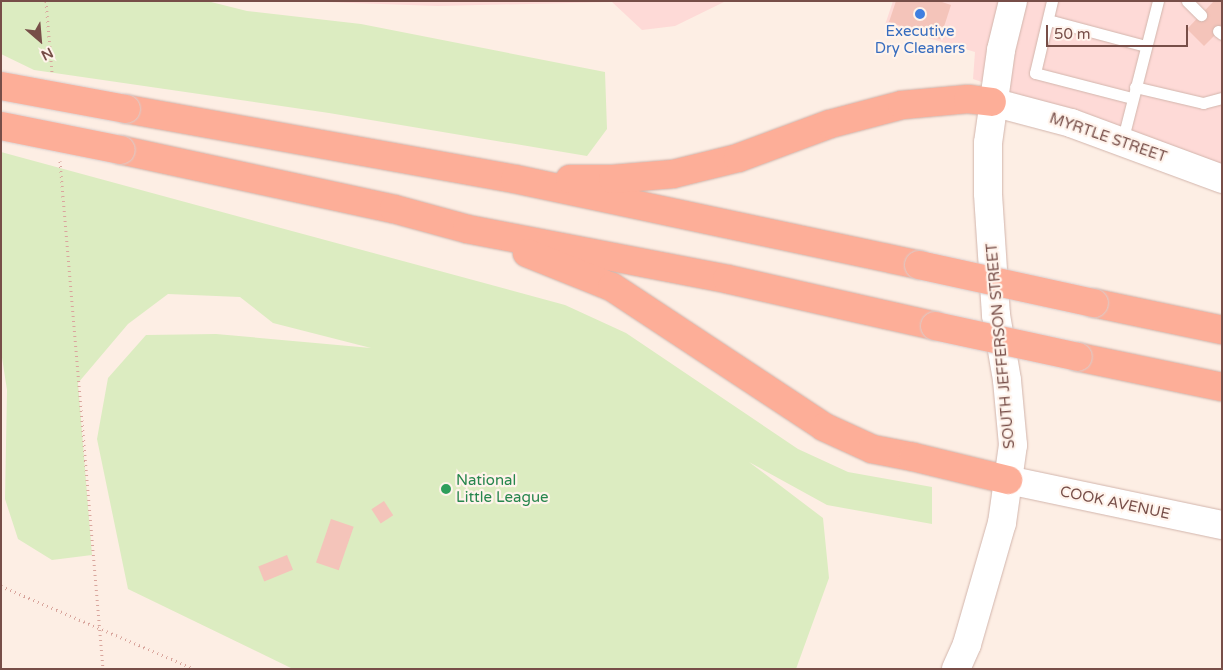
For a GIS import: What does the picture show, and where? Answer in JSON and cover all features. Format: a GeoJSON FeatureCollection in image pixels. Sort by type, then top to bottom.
{"type":"FeatureCollection","features":[{"type":"Feature","properties":{"kind":"highway"},"geometry":{"type":"LineString","coordinates":[[1,86],[515,179],[1220,330]]}},
{"type":"Feature","properties":{"kind":"highway"},"geometry":{"type":"LineString","coordinates":[[515,179],[613,179],[672,174],[738,158],[830,124],[902,105],[968,99],[992,102]]}},
{"type":"Feature","properties":{"kind":"highway"},"geometry":{"type":"LineString","coordinates":[[1,126],[394,209],[467,229],[727,279],[935,326],[1220,386]]}},
{"type":"Feature","properties":{"kind":"highway"},"geometry":{"type":"LineString","coordinates":[[467,229],[612,287],[824,427],[872,449],[914,457],[1008,480]]}},
{"type":"Feature","properties":{"kind":"main road","name":"SOUTH JEFFERSON STREET"},"geometry":{"type":"LineString","coordinates":[[956,669],[967,644],[1002,523],[1013,445],[1007,380],[996,315],[988,194],[988,143],[992,102],[1013,1]]}},
{"type":"Feature","properties":{"kind":"main road","name":"MYRTLE STREET"},"geometry":{"type":"LineString","coordinates":[[992,102],[1071,123],[1222,179]]}},
{"type":"Feature","properties":{"kind":"main road","name":"COOK AVENUE"},"geometry":{"type":"LineString","coordinates":[[1008,480],[1222,525]]}},
{"type":"Feature","properties":{"kind":"lane"},"geometry":{"type":"LineString","coordinates":[[1052,1],[1035,73],[1203,104],[1222,98]]}},
{"type":"Feature","properties":{"kind":"lane"},"geometry":{"type":"LineString","coordinates":[[1122,142],[1158,1]]}},
{"type":"Feature","properties":{"kind":"lane"},"geometry":{"type":"LineString","coordinates":[[1187,1],[1201,15]]}},
{"type":"Feature","properties":{"kind":"lane"},"geometry":{"type":"LineString","coordinates":[[1048,20],[1146,46]]}},
{"type":"Feature","properties":{"kind":"path"},"geometry":{"type":"LineString","coordinates":[[46,1],[53,81]]}},
{"type":"Feature","properties":{"kind":"path"},"geometry":{"type":"LineString","coordinates":[[59,159],[103,669]]}},
{"type":"Feature","properties":{"kind":"path"},"geometry":{"type":"LineString","coordinates":[[1,586],[195,669]]}},
{"type":"Feature","properties":{"kind":"shaded area"},"geometry":{"type":"Polygon","coordinates":[[[296,1],[726,1],[675,26],[642,30],[612,2],[438,6],[296,1]]]}},
{"type":"Feature","properties":{"kind":"shaded area"},"geometry":{"type":"Polygon","coordinates":[[[893,1],[1222,1],[1222,165],[973,79],[975,52],[885,25],[893,1]]]}},
{"type":"Feature","properties":{"kind":"green space"},"geometry":{"type":"Polygon","coordinates":[[[1,1],[207,1],[247,11],[361,24],[605,72],[607,129],[587,156],[329,113],[34,70],[1,54],[1,1]]]}},
{"type":"Feature","properties":{"kind":"green space","name":"National Little League"},"geometry":{"type":"Polygon","coordinates":[[[1,152],[565,305],[626,333],[798,449],[848,472],[932,487],[932,524],[827,505],[749,462],[823,518],[829,578],[796,669],[293,669],[128,589],[97,439],[108,378],[146,335],[216,334],[371,348],[273,323],[240,297],[168,294],[128,324],[78,383],[92,555],[52,560],[18,539],[5,499],[7,390],[1,351],[1,152]]]}},
{"type":"Feature","properties":{"kind":"building","name":"Executive Dry Cleaners"},"geometry":{"type":"Polygon","coordinates":[[[896,1],[939,1],[951,5],[940,39],[889,22],[896,1]]]}},
{"type":"Feature","properties":{"kind":"building"},"geometry":{"type":"Polygon","coordinates":[[[1214,1],[1222,1],[1222,28],[1204,46],[1187,29],[1214,1]]]}},
{"type":"Feature","properties":{"kind":"building"},"geometry":{"type":"Polygon","coordinates":[[[384,501],[393,515],[381,523],[371,509],[384,501]]]}},
{"type":"Feature","properties":{"kind":"building"},"geometry":{"type":"Polygon","coordinates":[[[331,519],[354,527],[339,570],[316,562],[331,519]]]}},
{"type":"Feature","properties":{"kind":"building"},"geometry":{"type":"Polygon","coordinates":[[[287,555],[293,570],[264,581],[258,567],[287,555]]]}},
{"type":"Feature","properties":{"kind":"place","name":"Executive Dry Cleaners"},"geometry":{"type":"Point","coordinates":[920,14]}},
{"type":"Feature","properties":{"kind":"place","name":"National Little League"},"geometry":{"type":"Point","coordinates":[446,489]}}]}
